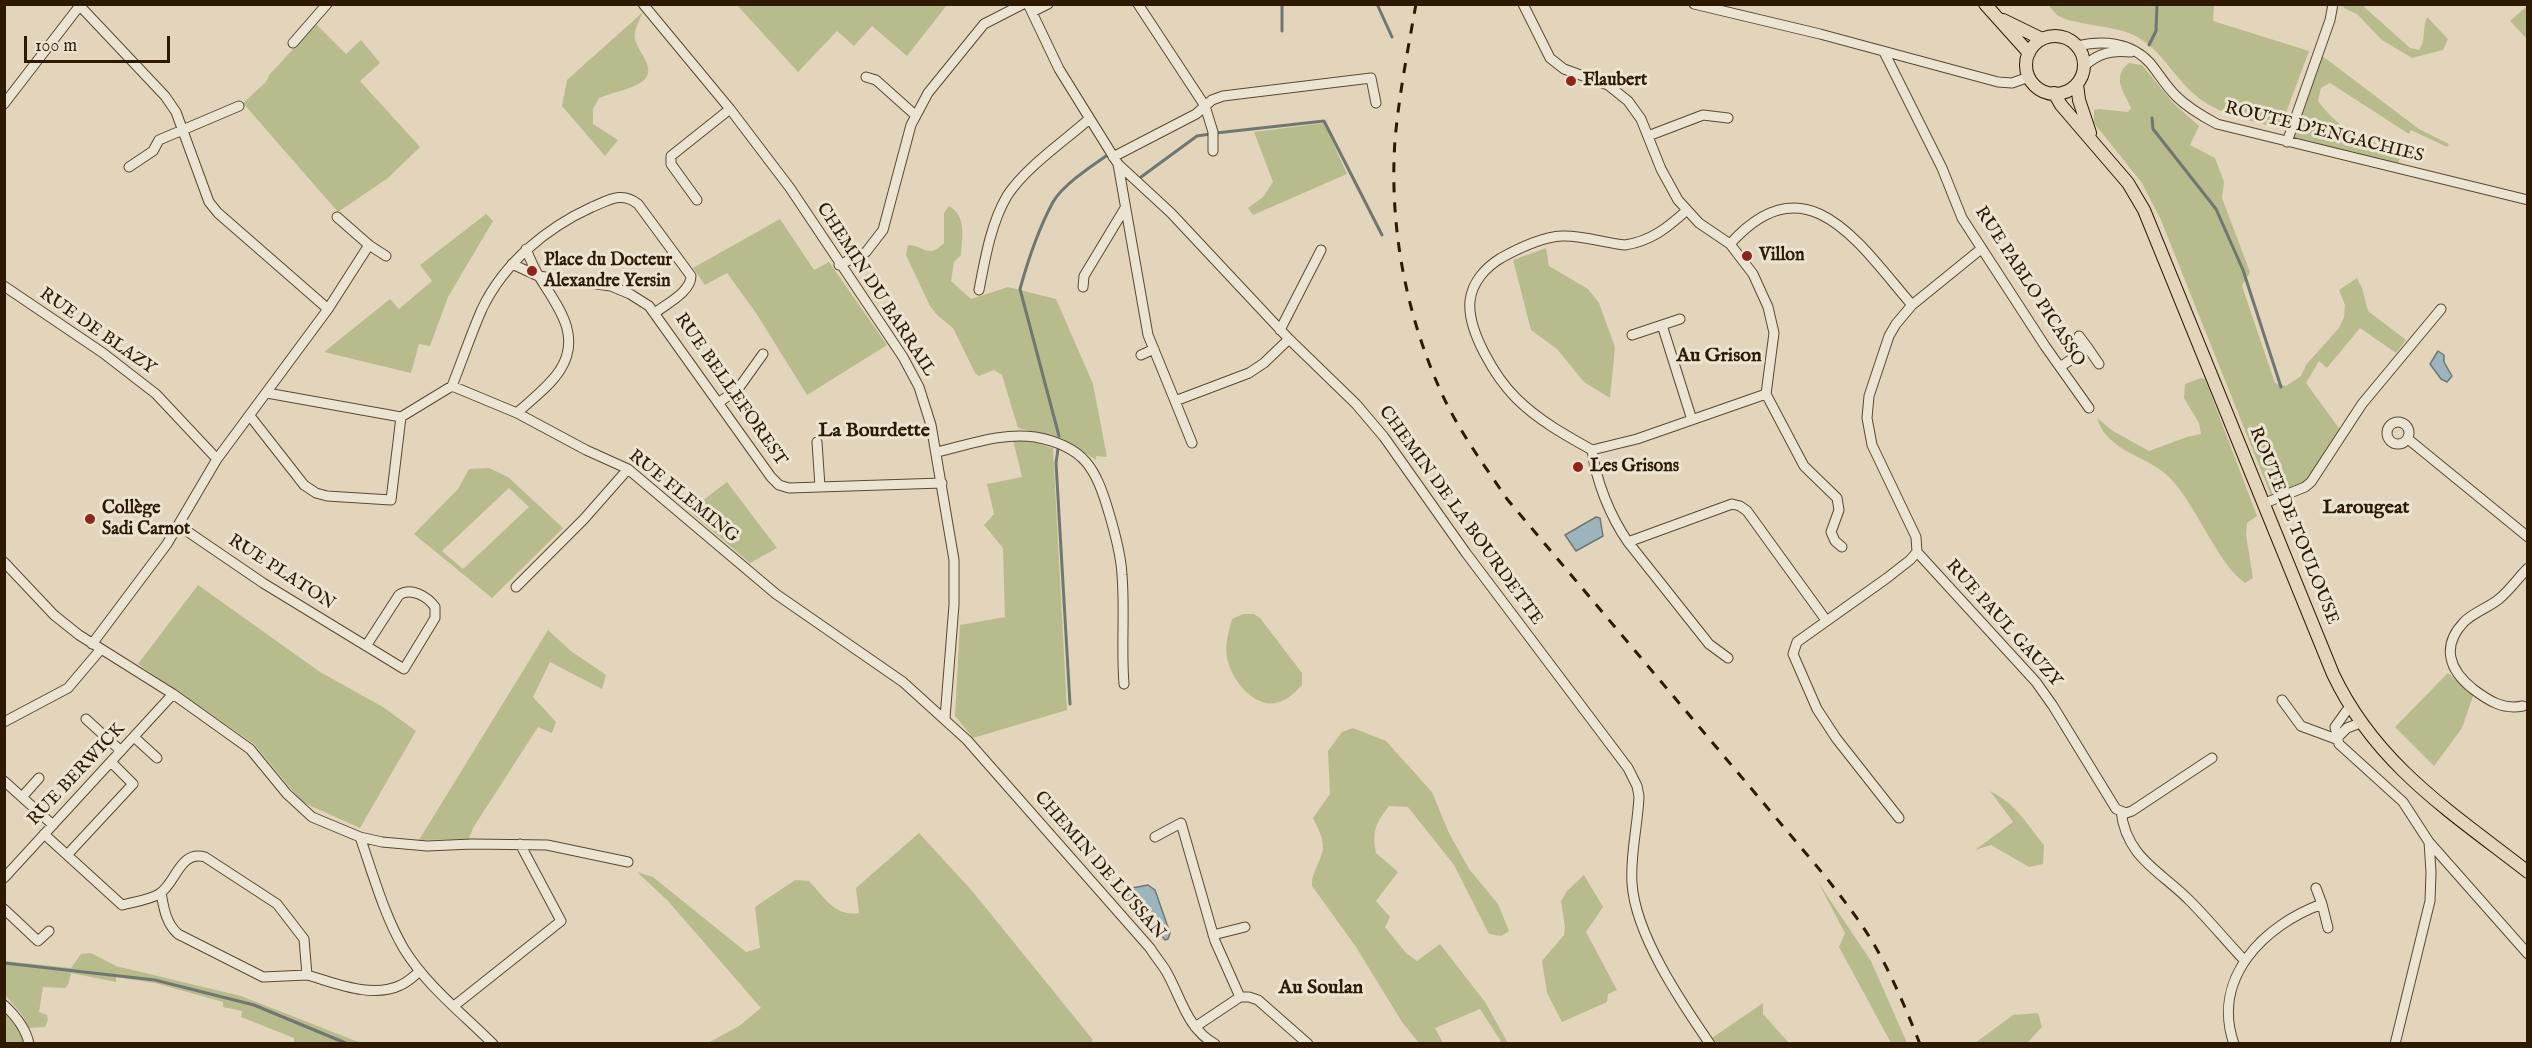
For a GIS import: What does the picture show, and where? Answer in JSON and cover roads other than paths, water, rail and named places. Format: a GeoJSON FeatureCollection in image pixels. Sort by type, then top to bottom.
{"type":"FeatureCollection","features":[{"type":"Feature","properties":{"kind":"main road"},"geometry":{"type":"LineString","coordinates":[[1985,4],[2029,53]]}},
{"type":"Feature","properties":{"kind":"main road"},"geometry":{"type":"LineString","coordinates":[[1996,17],[2042,39],[2061,36],[2077,46],[2084,66],[2077,84],[2062,92],[2054,93],[2039,88],[2029,76],[2027,69],[2029,53],[2042,39]]}},
{"type":"Feature","properties":{"kind":"main road","name":"ROUTE DE TOULOUSE"},"geometry":{"type":"LineString","coordinates":[[2077,84],[2085,121],[2095,142]]}},
{"type":"Feature","properties":{"kind":"main road","name":"ROUTE DE TOULOUSE"},"geometry":{"type":"LineString","coordinates":[[2054,93],[2061,105],[2128,183],[2144,210],[2333,674],[2360,723],[2379,748],[2404,774],[2528,872]]}},
{"type":"Feature","properties":{"kind":"street"},"geometry":{"type":"LineString","coordinates":[[293,44],[327,4]]}},
{"type":"Feature","properties":{"kind":"street","name":"CHEMIN DU BARRAIL"},"geometry":{"type":"LineString","coordinates":[[643,4],[730,109],[789,188],[912,373],[926,407],[937,452],[955,581],[945,718]]}},
{"type":"Feature","properties":{"kind":"street"},"geometry":{"type":"LineString","coordinates":[[839,265],[866,252],[883,230],[914,114],[928,93],[978,31],[993,18],[1023,4]]}},
{"type":"Feature","properties":{"kind":"street"},"geometry":{"type":"LineString","coordinates":[[1030,8],[1048,4]]}},
{"type":"Feature","properties":{"kind":"street"},"geometry":{"type":"LineString","coordinates":[[1138,4],[1205,106],[1213,132],[1213,151]]}},
{"type":"Feature","properties":{"kind":"street"},"geometry":{"type":"LineString","coordinates":[[1523,4],[1550,58],[1564,69],[1598,80],[1616,90],[1632,106],[1648,136],[1669,186],[1686,211],[1730,244],[1753,274],[1771,317],[1774,333],[1766,394],[1804,466],[1837,498],[1839,510],[1831,532],[1835,541],[1842,547]]}},
{"type":"Feature","properties":{"kind":"street"},"geometry":{"type":"LineString","coordinates":[[1694,4],[1998,82],[2012,83],[2029,76]]}},
{"type":"Feature","properties":{"kind":"street"},"geometry":{"type":"LineString","coordinates":[[2287,142],[2330,20],[2333,4]]}},
{"type":"Feature","properties":{"kind":"street"},"geometry":{"type":"LineString","coordinates":[[4,104],[81,5],[165,96],[176,112],[204,193],[218,213],[327,309]]}},
{"type":"Feature","properties":{"kind":"street","name":"CHEMIN DE LA BOURDETTE"},"geometry":{"type":"LineString","coordinates":[[1030,8],[1059,69],[1088,120],[1115,160],[1171,213],[1280,330],[1356,404],[1384,437],[1466,553],[1628,768],[1639,796],[1631,871],[1636,907],[1664,970],[1710,1044]]}},
{"type":"Feature","properties":{"kind":"street","name":"ROUTE D'ENGACHIES"},"geometry":{"type":"LineString","coordinates":[[2077,46],[2090,43],[2119,44],[2137,52],[2149,62],[2174,94],[2192,110],[2217,124],[2528,200]]}},
{"type":"Feature","properties":{"kind":"street"},"geometry":{"type":"LineString","coordinates":[[2084,66],[2097,55],[2108,51],[2137,52]]}},
{"type":"Feature","properties":{"kind":"street","name":"RUE PABLO PICASSO"},"geometry":{"type":"LineString","coordinates":[[1884,52],[1942,168],[1962,218],[2060,367],[2090,408]]}},
{"type":"Feature","properties":{"kind":"street"},"geometry":{"type":"LineString","coordinates":[[1559,79],[1564,69]]}},
{"type":"Feature","properties":{"kind":"street"},"geometry":{"type":"LineString","coordinates":[[866,77],[876,80],[914,114]]}},
{"type":"Feature","properties":{"kind":"street"},"geometry":{"type":"LineString","coordinates":[[1192,443],[1148,335],[1115,160],[1196,114],[1212,100],[1234,94],[1371,78],[1376,104]]}},
{"type":"Feature","properties":{"kind":"street"},"geometry":{"type":"LineString","coordinates":[[129,168],[153,151],[159,140],[183,132],[239,106]]}},
{"type":"Feature","properties":{"kind":"street"},"geometry":{"type":"LineString","coordinates":[[697,200],[671,164],[671,156],[730,109]]}},
{"type":"Feature","properties":{"kind":"street"},"geometry":{"type":"LineString","coordinates":[[1648,136],[1703,115],[1728,118]]}},
{"type":"Feature","properties":{"kind":"street"},"geometry":{"type":"LineString","coordinates":[[980,290],[984,260],[1008,196],[1027,174],[1088,120]]}},
{"type":"Feature","properties":{"kind":"street"},"geometry":{"type":"LineString","coordinates":[[267,393],[401,417],[452,386],[483,308],[512,264],[526,249],[579,213],[616,197],[632,200],[638,204],[691,276],[690,284],[685,290],[655,313]]}},
{"type":"Feature","properties":{"kind":"street"},"geometry":{"type":"LineString","coordinates":[[1730,244],[1752,222],[1769,212],[1789,207],[1814,211],[1842,228],[1912,304]]}},
{"type":"Feature","properties":{"kind":"street"},"geometry":{"type":"LineString","coordinates":[[1083,287],[1084,276],[1125,208]]}},
{"type":"Feature","properties":{"kind":"street"},"geometry":{"type":"LineString","coordinates":[[1686,211],[1659,234],[1636,243],[1625,245],[1562,236],[1531,243],[1493,262],[1483,272],[1470,302],[1476,331],[1491,366],[1516,399],[1552,428],[1592,450],[1637,439],[1766,394]]}},
{"type":"Feature","properties":{"kind":"street"},"geometry":{"type":"LineString","coordinates":[[337,218],[386,256]]}},
{"type":"Feature","properties":{"kind":"street"},"geometry":{"type":"LineString","coordinates":[[92,644],[167,544],[217,459],[327,309],[369,244]]}},
{"type":"Feature","properties":{"kind":"street"},"geometry":{"type":"LineString","coordinates":[[517,413],[559,372],[569,345],[569,331],[564,316],[538,276],[526,249]]}},
{"type":"Feature","properties":{"kind":"street"},"geometry":{"type":"LineString","coordinates":[[1899,818],[1817,710],[1793,651],[1797,642],[1887,578],[1917,552],[1916,537],[1872,444],[1867,418],[1869,396],[1889,336],[1912,304],[1981,249]]}},
{"type":"Feature","properties":{"kind":"street"},"geometry":{"type":"LineString","coordinates":[[1280,330],[1321,250]]}},
{"type":"Feature","properties":{"kind":"street"},"geometry":{"type":"LineString","coordinates":[[512,264],[538,276]]}},
{"type":"Feature","properties":{"kind":"street","name":"RUE BELLEFOREST"},"geometry":{"type":"LineString","coordinates":[[538,276],[611,286],[639,299],[655,313],[775,482],[789,488],[942,483]]}},
{"type":"Feature","properties":{"kind":"street","name":"RUE DE BLAZY"},"geometry":{"type":"LineString","coordinates":[[4,286],[104,353],[156,394],[217,459]]}},
{"type":"Feature","properties":{"kind":"street"},"geometry":{"type":"LineString","coordinates":[[2265,503],[2305,487],[2311,482],[2362,404],[2441,309]]}},
{"type":"Feature","properties":{"kind":"street"},"geometry":{"type":"LineString","coordinates":[[1632,335],[1680,319]]}},
{"type":"Feature","properties":{"kind":"street"},"geometry":{"type":"LineString","coordinates":[[1662,325],[1692,420]]}},
{"type":"Feature","properties":{"kind":"street"},"geometry":{"type":"LineString","coordinates":[[2079,336],[2099,364]]}},
{"type":"Feature","properties":{"kind":"street"},"geometry":{"type":"LineString","coordinates":[[1175,401],[1249,373],[1264,363],[1289,339]]}},
{"type":"Feature","properties":{"kind":"street"},"geometry":{"type":"LineString","coordinates":[[2060,367],[2088,348]]}},
{"type":"Feature","properties":{"kind":"street"},"geometry":{"type":"LineString","coordinates":[[1141,355],[1154,349]]}},
{"type":"Feature","properties":{"kind":"street"},"geometry":{"type":"LineString","coordinates":[[718,403],[738,390],[763,354]]}},
{"type":"Feature","properties":{"kind":"street","name":"RUE FLEMING"},"geometry":{"type":"LineString","coordinates":[[452,386],[517,413],[628,470],[776,594],[903,682],[945,718]]}},
{"type":"Feature","properties":{"kind":"street"},"geometry":{"type":"LineString","coordinates":[[250,416],[304,485],[316,493],[391,500],[401,417]]}},
{"type":"Feature","properties":{"kind":"street"},"geometry":{"type":"LineString","coordinates":[[937,452],[998,438],[1034,437],[1071,450],[1089,465],[1101,489],[1117,541],[1121,566],[1121,651],[1124,684]]}},
{"type":"Feature","properties":{"kind":"street"},"geometry":{"type":"LineString","coordinates":[[2408,439],[2528,537]]}},
{"type":"Feature","properties":{"kind":"street"},"geometry":{"type":"LineString","coordinates":[[817,442],[820,487]]}},
{"type":"Feature","properties":{"kind":"street"},"geometry":{"type":"LineString","coordinates":[[1592,450],[1594,463],[1609,506],[1628,542],[1709,644],[1728,658]]}},
{"type":"Feature","properties":{"kind":"street"},"geometry":{"type":"LineString","coordinates":[[516,587],[584,519],[628,470]]}},
{"type":"Feature","properties":{"kind":"street"},"geometry":{"type":"LineString","coordinates":[[1628,542],[1732,504],[1740,506],[1748,512],[1823,616]]}},
{"type":"Feature","properties":{"kind":"street","name":"RUE PLATON"},"geometry":{"type":"LineString","coordinates":[[178,525],[263,583],[366,646],[404,669],[435,618],[435,607],[415,592],[404,592],[399,595],[366,646]]}},
{"type":"Feature","properties":{"kind":"street","name":"RUE PAUL GAUZY"},"geometry":{"type":"LineString","coordinates":[[1917,552],[2036,682],[2054,706],[2113,805],[2121,811]]}},
{"type":"Feature","properties":{"kind":"street"},"geometry":{"type":"LineString","coordinates":[[4,562],[54,615],[92,644],[173,694],[250,749],[288,794],[312,817],[360,837],[382,842],[427,846],[547,845],[628,862]]}},
{"type":"Feature","properties":{"kind":"street"},"geometry":{"type":"LineString","coordinates":[[2523,706],[2509,709],[2479,693],[2452,667],[2449,658],[2451,646],[2464,622],[2499,599],[2528,568]]}},
{"type":"Feature","properties":{"kind":"street"},"geometry":{"type":"LineString","coordinates":[[4,722],[68,688],[101,650]]}},
{"type":"Feature","properties":{"kind":"street","name":"RUE BERWICK"},"geometry":{"type":"LineString","coordinates":[[4,878],[173,694]]}},
{"type":"Feature","properties":{"kind":"street"},"geometry":{"type":"LineString","coordinates":[[2282,700],[2301,726],[2336,739],[2345,750],[2403,802],[2430,842],[2528,954]]}},
{"type":"Feature","properties":{"kind":"street"},"geometry":{"type":"LineString","coordinates":[[2336,739],[2335,727],[2350,706]]}},
{"type":"Feature","properties":{"kind":"street","name":"CHEMIN DE LUSSAN"},"geometry":{"type":"LineString","coordinates":[[945,718],[1150,948],[1166,972],[1194,1027],[1215,1044]]}},
{"type":"Feature","properties":{"kind":"street"},"geometry":{"type":"LineString","coordinates":[[86,719],[120,751]]}},
{"type":"Feature","properties":{"kind":"street"},"geometry":{"type":"LineString","coordinates":[[2336,739],[2347,728],[2360,723]]}},
{"type":"Feature","properties":{"kind":"street"},"geometry":{"type":"LineString","coordinates":[[134,737],[157,758]]}},
{"type":"Feature","properties":{"kind":"street"},"geometry":{"type":"LineString","coordinates":[[2212,758],[2132,811],[2121,811],[2122,822],[2128,837],[2144,862],[2189,900],[2244,960]]}},
{"type":"Feature","properties":{"kind":"street"},"geometry":{"type":"LineString","coordinates":[[67,855],[133,784],[111,762]]}},
{"type":"Feature","properties":{"kind":"street"},"geometry":{"type":"LineString","coordinates":[[22,797],[39,778]]}},
{"type":"Feature","properties":{"kind":"street"},"geometry":{"type":"LineString","coordinates":[[4,781],[53,825]]}},
{"type":"Feature","properties":{"kind":"street"},"geometry":{"type":"LineString","coordinates":[[1155,837],[1181,823],[1213,935],[1223,963],[1240,997]]}},
{"type":"Feature","properties":{"kind":"street"},"geometry":{"type":"LineString","coordinates":[[44,834],[122,905],[160,893],[190,857],[199,855],[205,857],[277,904],[304,939],[307,975]]}},
{"type":"Feature","properties":{"kind":"street"},"geometry":{"type":"LineString","coordinates":[[360,837],[393,927],[405,950],[420,971],[493,1044]]}},
{"type":"Feature","properties":{"kind":"street"},"geometry":{"type":"LineString","coordinates":[[2395,1044],[2430,901],[2432,872],[2430,842]]}},
{"type":"Feature","properties":{"kind":"street"},"geometry":{"type":"LineString","coordinates":[[454,1006],[561,921],[520,844]]}},
{"type":"Feature","properties":{"kind":"street"},"geometry":{"type":"LineString","coordinates":[[2316,888],[2328,928]]}},
{"type":"Feature","properties":{"kind":"street"},"geometry":{"type":"LineString","coordinates":[[160,893],[170,928],[263,977],[307,975],[356,988],[386,990],[403,985],[420,971]]}},
{"type":"Feature","properties":{"kind":"street"},"geometry":{"type":"LineString","coordinates":[[2234,1044],[2229,1024],[2229,1000],[2234,978],[2244,960],[2276,928],[2305,910],[2322,904]]}},
{"type":"Feature","properties":{"kind":"street"},"geometry":{"type":"LineString","coordinates":[[4,909],[38,941],[49,931]]}},
{"type":"Feature","properties":{"kind":"street"},"geometry":{"type":"LineString","coordinates":[[1213,935],[1245,927]]}},
{"type":"Feature","properties":{"kind":"street"},"geometry":{"type":"LineString","coordinates":[[1194,1027],[1240,997],[1249,997],[1258,1000],[1308,1044]]}},
{"type":"Feature","properties":{"kind":"street"},"geometry":{"type":"LineString","coordinates":[[4,1005],[27,1033],[29,1044]]}},
{"type":"Feature","properties":{"kind":"water"},"geometry":{"type":"Polygon","coordinates":[[[2438,351],[2444,355],[2444,362],[2452,376],[2447,382],[2441,379],[2430,364],[2438,351]]]}},
{"type":"Feature","properties":{"kind":"water"},"geometry":{"type":"Polygon","coordinates":[[[1596,517],[1600,518],[1603,536],[1576,551],[1565,535],[1596,517]]]}},
{"type":"Feature","properties":{"kind":"water"},"geometry":{"type":"Polygon","coordinates":[[[1148,885],[1155,890],[1170,933],[1168,939],[1165,940],[1125,891],[1148,885]]]}},
{"type":"Feature","properties":{"kind":"waterway"},"geometry":{"type":"LineString","coordinates":[[1282,4],[1282,31]]}},
{"type":"Feature","properties":{"kind":"waterway"},"geometry":{"type":"LineString","coordinates":[[1377,4],[1392,37]]}},
{"type":"Feature","properties":{"kind":"waterway"},"geometry":{"type":"LineString","coordinates":[[2149,45],[2156,31],[2157,4]]}},
{"type":"Feature","properties":{"kind":"waterway"},"geometry":{"type":"LineString","coordinates":[[2152,118],[2153,129],[2216,209],[2243,270],[2281,387]]}},
{"type":"Feature","properties":{"kind":"waterway"},"geometry":{"type":"LineString","coordinates":[[1216,133],[1324,121],[1382,235]]}},
{"type":"Feature","properties":{"kind":"waterway"},"geometry":{"type":"LineString","coordinates":[[1141,177],[1197,136],[1210,134]]}},
{"type":"Feature","properties":{"kind":"waterway"},"geometry":{"type":"LineString","coordinates":[[1059,436],[1020,289],[1034,244],[1053,202],[1070,183],[1106,156]]}},
{"type":"Feature","properties":{"kind":"waterway"},"geometry":{"type":"LineString","coordinates":[[1058,449],[1056,463],[1070,704]]}},
{"type":"Feature","properties":{"kind":"waterway"},"geometry":{"type":"LineString","coordinates":[[4,963],[155,980],[254,1005],[348,1044]]}},
{"type":"Feature","properties":{"kind":"railway"},"geometry":{"type":"LineString","coordinates":[[1416,4],[1395,140],[1395,205],[1398,238],[1410,302],[1429,364],[1442,394],[1464,435],[1507,499],[1848,905],[1869,936],[1892,978],[1920,1044]]}},
{"type":"Feature","properties":{"kind":"place","name":"Flaubert"},"geometry":{"type":"Point","coordinates":[1571,81]}},
{"type":"Feature","properties":{"kind":"place","name":"Villon"},"geometry":{"type":"Point","coordinates":[1747,256]}},
{"type":"Feature","properties":{"kind":"place","name":"Place du Docteur Alexandre Yersin"},"geometry":{"type":"Point","coordinates":[532,271]}},
{"type":"Feature","properties":{"kind":"place","name":"Les Grisons"},"geometry":{"type":"Point","coordinates":[1578,467]}},
{"type":"Feature","properties":{"kind":"place","name":"Collège Sadi Carnot"},"geometry":{"type":"Point","coordinates":[90,519]}},
{"type":"Feature","properties":{"kind":"district","name":"Au Grison"},"geometry":{"type":"Point","coordinates":[1719,357]}},
{"type":"Feature","properties":{"kind":"district","name":"La Bourdette"},"geometry":{"type":"Point","coordinates":[874,432]}},
{"type":"Feature","properties":{"kind":"district","name":"Larougeat"},"geometry":{"type":"Point","coordinates":[2366,509]}},
{"type":"Feature","properties":{"kind":"district","name":"Au Soulan"},"geometry":{"type":"Point","coordinates":[1321,989]}}]}
